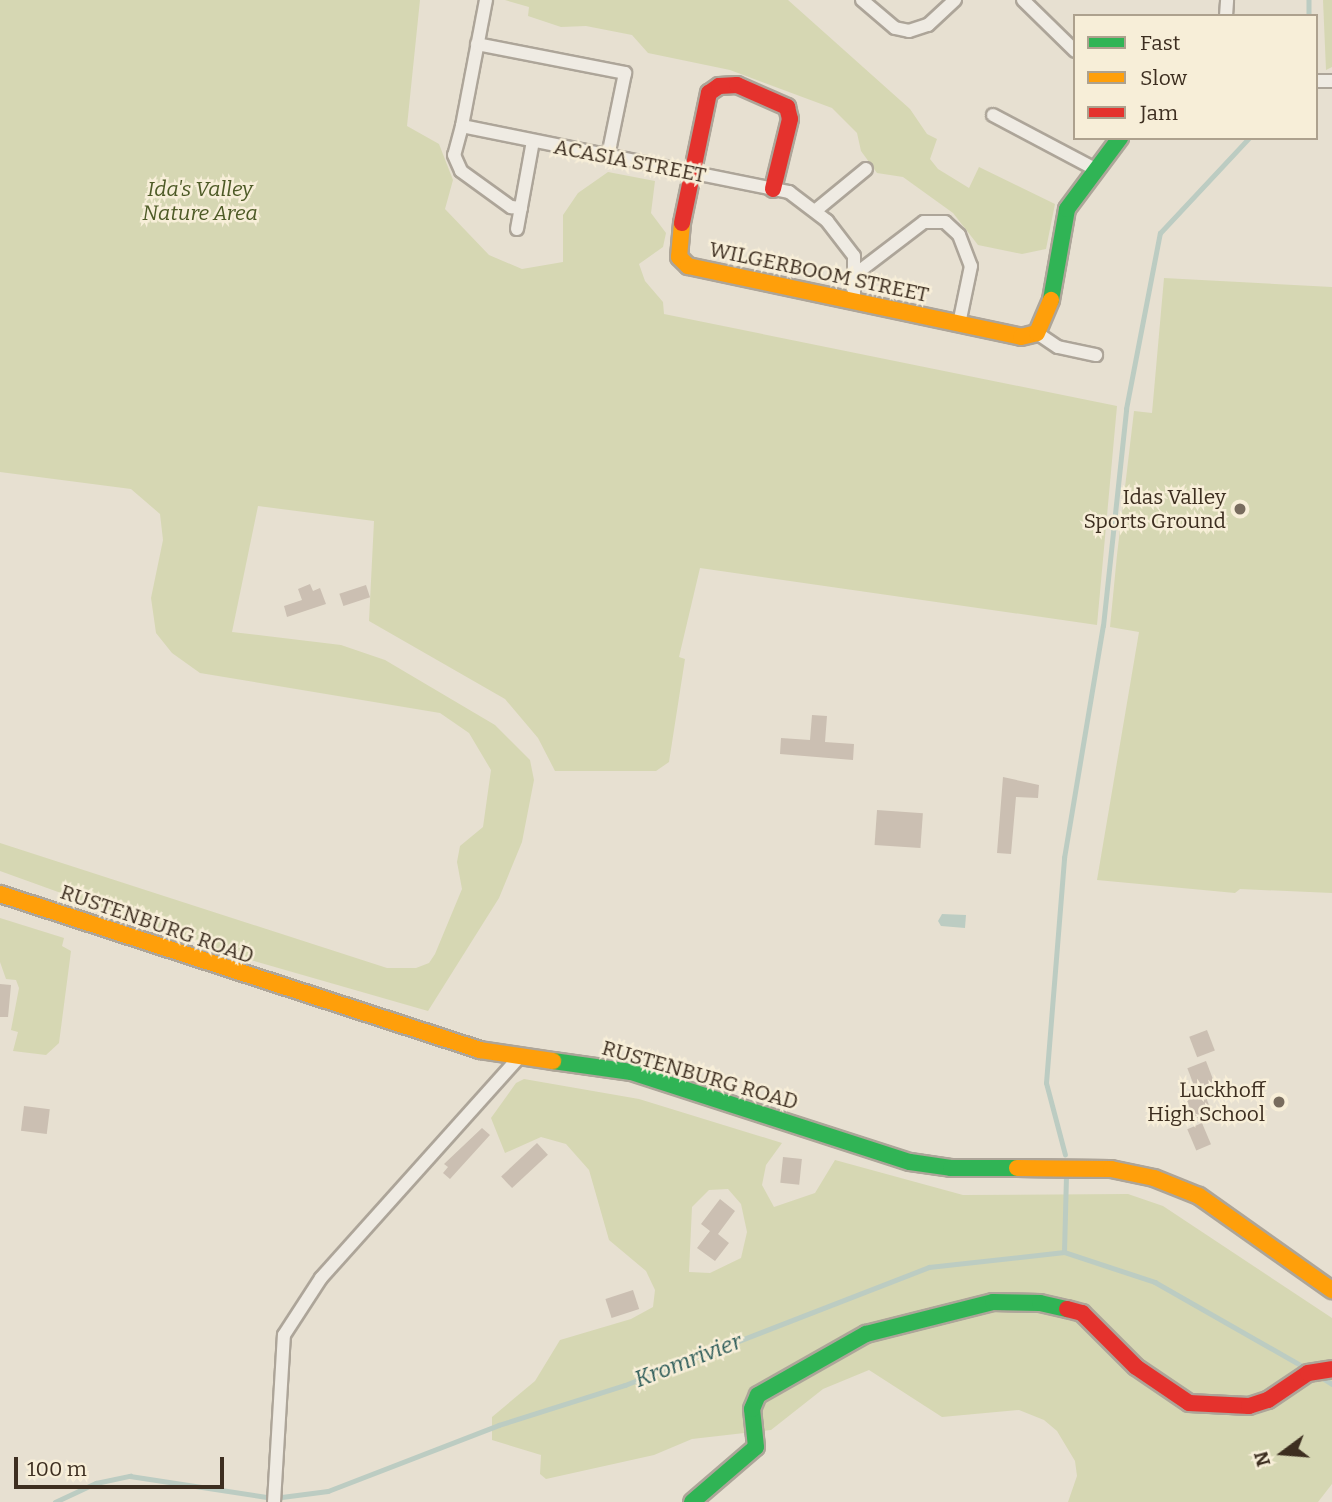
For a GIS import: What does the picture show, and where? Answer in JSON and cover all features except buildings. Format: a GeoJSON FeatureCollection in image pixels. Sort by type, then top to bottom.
{"type":"FeatureCollection","features":[{"type":"Feature","properties":{"kind":"street"},"geometry":{"type":"LineString","coordinates":[[486,0],[454,155],[461,171],[511,207],[521,208]]}},
{"type":"Feature","properties":{"kind":"street"},"geometry":{"type":"LineString","coordinates":[[862,0],[894,28],[909,31],[928,25],[955,0]]}},
{"type":"Feature","properties":{"kind":"street"},"geometry":{"type":"LineString","coordinates":[[1023,0],[1073,49]]}},
{"type":"Feature","properties":{"kind":"street"},"geometry":{"type":"LineString","coordinates":[[477,44],[625,73],[608,156]]}},
{"type":"Feature","properties":{"kind":"street"},"geometry":{"type":"LineString","coordinates":[[692,173],[709,93],[719,86],[737,85],[787,107],[790,119],[774,189]]}},
{"type":"Feature","properties":{"kind":"street"},"geometry":{"type":"LineString","coordinates":[[993,116],[1094,169]]}},
{"type":"Feature","properties":{"kind":"street","name":"ACASIA STREET"},"geometry":{"type":"LineString","coordinates":[[462,126],[789,192],[814,211],[854,256],[857,273]]}},
{"type":"Feature","properties":{"kind":"street"},"geometry":{"type":"LineString","coordinates":[[1037,333],[1049,312],[1067,209],[1094,169],[1118,140]]}},
{"type":"Feature","properties":{"kind":"street"},"geometry":{"type":"LineString","coordinates":[[517,229],[533,141]]}},
{"type":"Feature","properties":{"kind":"street"},"geometry":{"type":"LineString","coordinates":[[814,211],[866,169]]}},
{"type":"Feature","properties":{"kind":"street","name":"WILGERBOOM STREET"},"geometry":{"type":"LineString","coordinates":[[692,173],[678,244],[679,257],[688,266],[1021,337],[1037,333],[1058,347],[1096,355]]}},
{"type":"Feature","properties":{"kind":"street"},"geometry":{"type":"LineString","coordinates":[[854,301],[857,273],[924,222],[945,222],[959,235],[971,266],[960,324]]}},
{"type":"Feature","properties":{"kind":"street","name":"RUSTENBURG ROAD"},"geometry":{"type":"LineString","coordinates":[[0,894],[331,1004],[480,1050],[631,1072],[910,1162],[951,1168],[1111,1168],[1154,1178],[1199,1196],[1332,1290]]}},
{"type":"Feature","properties":{"kind":"street"},"geometry":{"type":"LineString","coordinates":[[274,1502],[284,1335],[321,1278],[520,1056]]}},
{"type":"Feature","properties":{"kind":"street"},"geometry":{"type":"LineString","coordinates":[[692,1502],[756,1447],[752,1409],[758,1395],[866,1334],[993,1302],[1040,1303],[1082,1313],[1136,1367],[1189,1402],[1230,1408],[1249,1406],[1268,1400],[1308,1373],[1332,1370]]}},
{"type":"Feature","properties":{"kind":"green space","name":"Ida's Valley Nature Area"},"geometry":{"type":"Polygon","coordinates":[[[0,0],[420,0],[407,126],[439,144],[453,180],[445,209],[489,255],[522,269],[563,262],[563,215],[578,193],[608,172],[655,181],[651,213],[666,233],[663,247],[639,264],[645,281],[663,302],[664,314],[1117,406],[1097,625],[700,568],[679,657],[685,659],[669,762],[656,771],[555,771],[538,738],[505,699],[369,621],[374,521],[258,506],[232,632],[341,645],[385,660],[495,725],[530,760],[534,780],[522,842],[499,898],[428,1011],[230,954],[0,871],[0,843],[387,968],[416,968],[429,963],[435,954],[462,889],[457,862],[460,846],[483,827],[491,770],[469,733],[440,713],[200,673],[172,653],[156,633],[151,598],[163,540],[160,514],[131,489],[0,472],[0,0]]]}},
{"type":"Feature","properties":{"kind":"green space"},"geometry":{"type":"Polygon","coordinates":[[[505,0],[788,0],[910,109],[927,134],[937,139],[930,159],[938,169],[969,188],[979,167],[1055,204],[1046,249],[1022,254],[978,245],[953,213],[903,177],[877,173],[861,151],[857,133],[832,108],[730,70],[648,53],[632,35],[586,26],[561,27],[528,16],[529,7],[505,0]]]}},
{"type":"Feature","properties":{"kind":"green space"},"geometry":{"type":"Polygon","coordinates":[[[1323,0],[1332,0],[1332,67],[1326,70],[1323,0]]]}},
{"type":"Feature","properties":{"kind":"green space","name":"Idas Valley Sports Ground"},"geometry":{"type":"Polygon","coordinates":[[[1164,278],[1332,287],[1332,893],[1240,889],[1235,893],[1097,880],[1139,632],[1110,627],[1117,555],[1134,411],[1152,413],[1164,278]]]}},
{"type":"Feature","properties":{"kind":"green space"},"geometry":{"type":"Polygon","coordinates":[[[0,918],[64,938],[62,946],[71,951],[59,1043],[46,1055],[13,1051],[18,1032],[11,1030],[19,988],[16,980],[6,979],[0,962],[0,918]]]}},
{"type":"Feature","properties":{"kind":"green space"},"geometry":{"type":"Polygon","coordinates":[[[524,1079],[639,1099],[782,1143],[766,1165],[762,1185],[774,1207],[815,1193],[835,1160],[963,1195],[1128,1194],[1163,1206],[1332,1318],[1332,1484],[1318,1502],[1068,1502],[1077,1476],[1075,1461],[1057,1431],[1044,1420],[1019,1410],[942,1417],[869,1370],[823,1389],[771,1430],[692,1439],[654,1455],[546,1479],[540,1474],[541,1455],[492,1440],[492,1417],[535,1381],[560,1340],[631,1319],[653,1307],[655,1290],[646,1271],[609,1240],[589,1170],[566,1144],[541,1137],[505,1153],[491,1118],[516,1083],[524,1079]],[[728,1189],[709,1190],[692,1207],[689,1272],[710,1273],[741,1258],[747,1232],[741,1204],[728,1189]]]}},
{"type":"Feature","properties":{"kind":"shaded area"},"geometry":{"type":"Polygon","coordinates":[[[942,914],[966,915],[965,928],[941,926],[938,921],[942,914]]]}},
{"type":"Feature","properties":{"kind":"waterway"},"geometry":{"type":"LineString","coordinates":[[1309,0],[1309,14]]}},
{"type":"Feature","properties":{"kind":"waterway"},"geometry":{"type":"LineString","coordinates":[[1065,1155],[1046,1083],[1064,858],[1103,626],[1126,409],[1160,233],[1247,140]]}},
{"type":"Feature","properties":{"kind":"waterway"},"geometry":{"type":"LineString","coordinates":[[1064,1252],[1066,1175]]}},
{"type":"Feature","properties":{"kind":"waterway","name":"Kromrivier"},"geometry":{"type":"LineString","coordinates":[[55,1502],[96,1483],[130,1476],[274,1498],[328,1491],[499,1425],[625,1385],[929,1267],[1064,1252],[1155,1282],[1306,1368]]}},
{"type":"Feature","properties":{"kind":"waterway","name":"Kromrivier"},"geometry":{"type":"LineString","coordinates":[[1321,1377],[1332,1384]]}},
{"type":"Feature","properties":{"kind":"traffic: fast"},"geometry":{"type":"LineString","coordinates":[[1051,300],[1067,209],[1119,140]]}},
{"type":"Feature","properties":{"kind":"traffic: fast"},"geometry":{"type":"LineString","coordinates":[[553,1061],[631,1072],[910,1162],[951,1168],[1017,1168]]}},
{"type":"Feature","properties":{"kind":"traffic: fast"},"geometry":{"type":"LineString","coordinates":[[692,1502],[756,1447],[752,1409],[758,1395],[866,1334],[993,1302],[1040,1303],[1067,1309]]}},
{"type":"Feature","properties":{"kind":"traffic: slow"},"geometry":{"type":"LineString","coordinates":[[682,223],[679,257],[688,266],[1021,337],[1037,333],[1051,300]]}},
{"type":"Feature","properties":{"kind":"traffic: slow"},"geometry":{"type":"LineString","coordinates":[[0,894],[480,1050],[553,1061]]}},
{"type":"Feature","properties":{"kind":"traffic: slow"},"geometry":{"type":"LineString","coordinates":[[1017,1168],[1111,1169],[1154,1178],[1199,1196],[1332,1290]]}},
{"type":"Feature","properties":{"kind":"traffic: jam"},"geometry":{"type":"LineString","coordinates":[[682,223],[709,93],[719,86],[737,85],[787,107],[790,119],[773,189]]}},
{"type":"Feature","properties":{"kind":"traffic: jam"},"geometry":{"type":"LineString","coordinates":[[1067,1309],[1082,1313],[1136,1367],[1189,1403],[1249,1406],[1268,1400],[1308,1373],[1332,1369]]}},
{"type":"Feature","properties":{"kind":"place","name":"Idas Valley Sports Ground"},"geometry":{"type":"Point","coordinates":[1240,509]}},
{"type":"Feature","properties":{"kind":"place","name":"Luckhoff High School"},"geometry":{"type":"Point","coordinates":[1279,1102]}}]}
